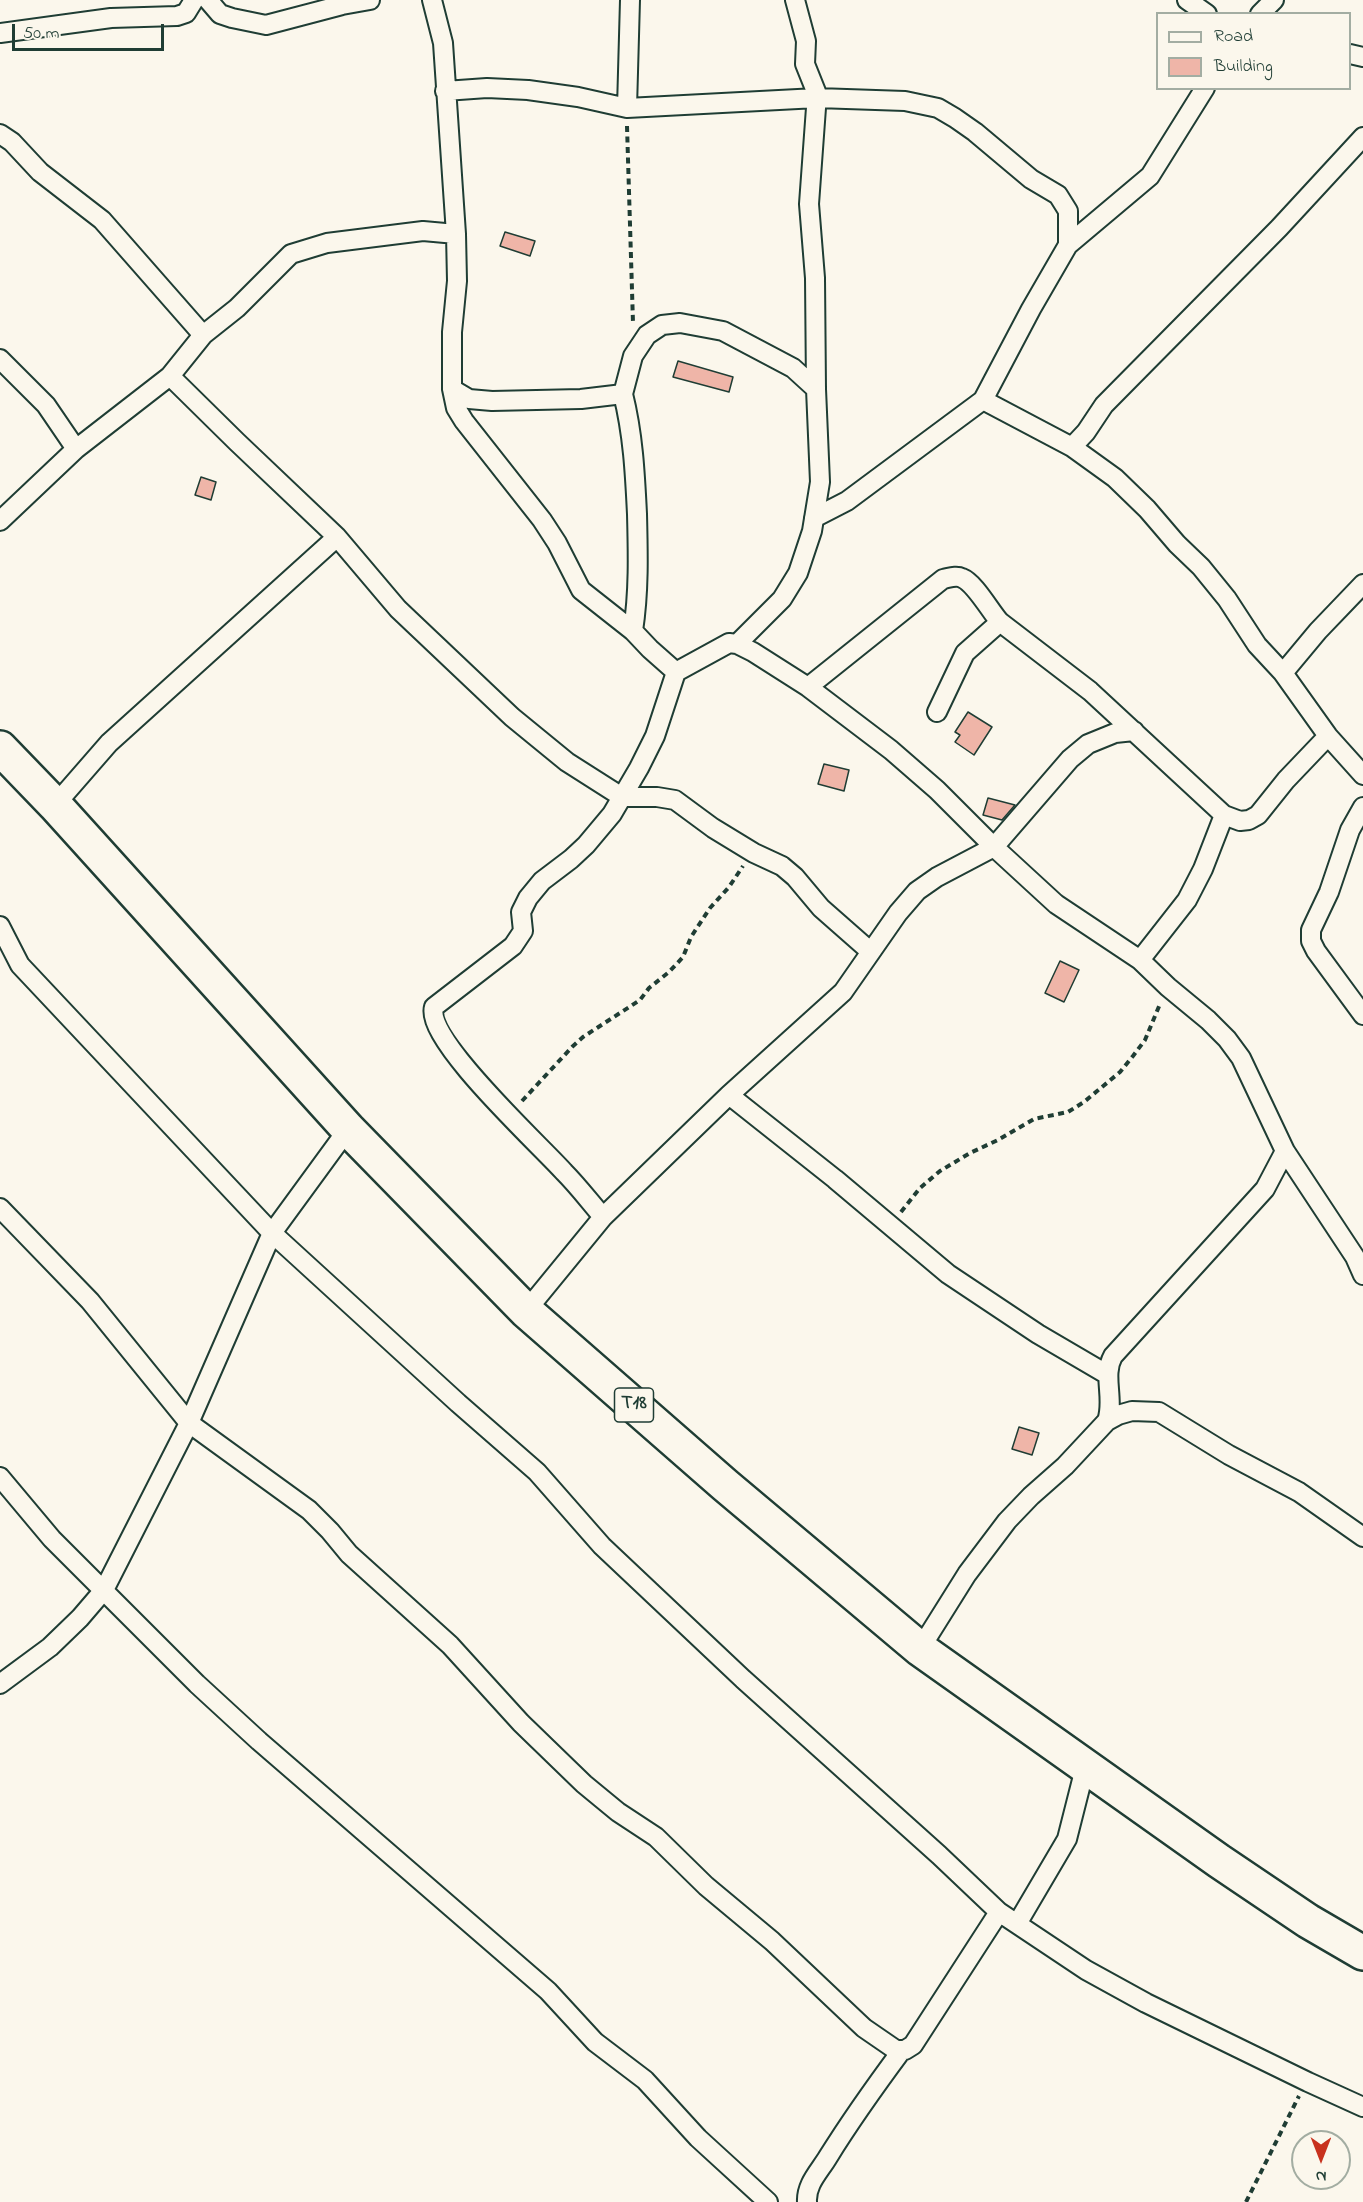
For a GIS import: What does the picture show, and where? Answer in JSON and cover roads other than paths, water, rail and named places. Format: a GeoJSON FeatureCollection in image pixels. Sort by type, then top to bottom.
{"type":"FeatureCollection","features":[{"type":"Feature","properties":{"kind":"highway","name":"T18"},"geometry":{"type":"LineString","coordinates":[[0,748],[55,805],[348,1129],[526,1311],[725,1485],[920,1649],[1085,1768],[1308,1921],[1363,1953]]}},
{"type":"Feature","properties":{"kind":"street"},"geometry":{"type":"LineString","coordinates":[[0,33],[111,18],[177,16],[186,13],[194,0]]}},
{"type":"Feature","properties":{"kind":"street"},"geometry":{"type":"LineString","coordinates":[[208,0],[220,14],[266,25],[370,0]]}},
{"type":"Feature","properties":{"kind":"street"},"geometry":{"type":"LineString","coordinates":[[432,0],[443,43],[456,234],[457,281],[452,332],[452,389],[456,408],[542,520],[582,590],[633,631],[676,672]]}},
{"type":"Feature","properties":{"kind":"street"},"geometry":{"type":"LineString","coordinates":[[627,108],[630,0]]}},
{"type":"Feature","properties":{"kind":"street"},"geometry":{"type":"LineString","coordinates":[[737,644],[782,599],[798,573],[812,531],[820,482],[815,278],[809,204],[817,98],[816,88],[805,64],[806,41],[795,0]]}},
{"type":"Feature","properties":{"kind":"street"},"geometry":{"type":"LineString","coordinates":[[1187,0],[1204,12]]}},
{"type":"Feature","properties":{"kind":"street"},"geometry":{"type":"LineString","coordinates":[[1262,12],[1274,0]]}},
{"type":"Feature","properties":{"kind":"street"},"geometry":{"type":"LineString","coordinates":[[445,91],[487,88],[528,90],[578,97],[627,108],[817,98],[905,101],[938,108],[975,132],[1031,179],[1058,195],[1068,211],[1068,245]]}},
{"type":"Feature","properties":{"kind":"street"},"geometry":{"type":"LineString","coordinates":[[814,518],[847,501],[983,400],[1068,245],[1150,176],[1204,90]]}},
{"type":"Feature","properties":{"kind":"street"},"geometry":{"type":"LineString","coordinates":[[0,134],[12,142],[40,172],[102,220],[203,334]]}},
{"type":"Feature","properties":{"kind":"street"},"geometry":{"type":"LineString","coordinates":[[1072,447],[1104,405],[1279,228],[1363,136]]}},
{"type":"Feature","properties":{"kind":"street"},"geometry":{"type":"LineString","coordinates":[[0,521],[76,449],[170,376],[203,334],[237,308],[291,254],[327,243],[423,231],[456,234]]}},
{"type":"Feature","properties":{"kind":"street"},"geometry":{"type":"LineString","coordinates":[[633,631],[637,592],[635,458],[631,426],[623,394],[633,356],[646,335],[662,326],[680,323],[723,331],[793,368],[816,389]]}},
{"type":"Feature","properties":{"kind":"street"},"geometry":{"type":"LineString","coordinates":[[0,359],[46,405],[76,449]]}},
{"type":"Feature","properties":{"kind":"street"},"geometry":{"type":"LineString","coordinates":[[170,376],[337,537],[398,609],[512,717],[567,762],[622,797],[657,797],[675,800],[713,828],[754,853],[782,866],[795,877],[821,908],[871,952]]}},
{"type":"Feature","properties":{"kind":"street"},"geometry":{"type":"LineString","coordinates":[[452,389],[469,399],[492,401],[582,399],[623,394]]}},
{"type":"Feature","properties":{"kind":"street"},"geometry":{"type":"LineString","coordinates":[[983,400],[1072,447],[1115,478],[1201,567],[1227,599],[1257,645],[1283,673],[1328,736],[1363,775]]}},
{"type":"Feature","properties":{"kind":"street"},"geometry":{"type":"LineString","coordinates":[[55,805],[109,743],[337,537]]}},
{"type":"Feature","properties":{"kind":"street"},"geometry":{"type":"LineString","coordinates":[[808,687],[943,579],[953,576],[962,578],[971,585],[1000,622],[1090,691],[1224,815],[1240,821],[1249,820],[1258,815],[1286,780],[1328,736]]}},
{"type":"Feature","properties":{"kind":"street"},"geometry":{"type":"LineString","coordinates":[[1283,673],[1318,631],[1363,584]]}},
{"type":"Feature","properties":{"kind":"street"},"geometry":{"type":"LineString","coordinates":[[937,712],[965,653],[1000,622]]}},
{"type":"Feature","properties":{"kind":"street"},"geometry":{"type":"LineString","coordinates":[[603,1217],[564,1172],[466,1069],[436,1024],[433,1010],[513,946],[522,931],[521,912],[528,898],[542,881],[586,845],[612,814],[655,736],[676,672],[729,643],[737,644],[808,687],[891,750],[937,790],[1056,904],[1140,960],[1208,1020],[1227,1039],[1241,1058],[1286,1151],[1355,1257],[1363,1275]]}},
{"type":"Feature","properties":{"kind":"street"},"geometry":{"type":"LineString","coordinates":[[526,1311],[603,1217],[729,1095],[843,992],[898,913],[917,891],[937,877],[994,847],[1070,759],[1088,744],[1115,734],[1134,731]]}},
{"type":"Feature","properties":{"kind":"street"},"geometry":{"type":"LineString","coordinates":[[1363,807],[1350,830],[1329,892],[1311,930],[1311,941],[1363,1015]]}},
{"type":"Feature","properties":{"kind":"street"},"geometry":{"type":"LineString","coordinates":[[1140,960],[1187,900],[1203,869],[1224,815]]}},
{"type":"Feature","properties":{"kind":"street"},"geometry":{"type":"LineString","coordinates":[[0,926],[20,965],[272,1233],[537,1472],[602,1546],[743,1679],[999,1912],[1086,1970],[1146,2003],[1363,2107]]}},
{"type":"Feature","properties":{"kind":"street"},"geometry":{"type":"LineString","coordinates":[[729,1095],[835,1179],[948,1274],[1038,1334],[1108,1375]]}},
{"type":"Feature","properties":{"kind":"street"},"geometry":{"type":"LineString","coordinates":[[0,1684],[50,1647],[80,1618],[104,1590],[189,1423],[272,1233],[348,1129]]}},
{"type":"Feature","properties":{"kind":"street"},"geometry":{"type":"LineString","coordinates":[[1107,1421],[1110,1409],[1108,1375],[1113,1356],[1265,1189],[1286,1151]]}},
{"type":"Feature","properties":{"kind":"street"},"geometry":{"type":"LineString","coordinates":[[0,1208],[90,1301],[189,1423],[309,1510],[349,1554],[450,1645],[522,1723],[584,1784],[618,1812],[656,1837],[706,1886],[772,1941],[864,2028],[888,2046],[902,2050]]}},
{"type":"Feature","properties":{"kind":"street"},"geometry":{"type":"LineString","coordinates":[[920,1649],[967,1574],[1007,1521],[1065,1466],[1107,1421],[1132,1411],[1159,1412],[1229,1455],[1299,1492],[1363,1537]]}},
{"type":"Feature","properties":{"kind":"street"},"geometry":{"type":"LineString","coordinates":[[0,1477],[52,1539],[197,1684],[259,1741],[548,1991],[595,2042],[645,2080],[698,2138],[768,2202]]}},
{"type":"Feature","properties":{"kind":"street"},"geometry":{"type":"LineString","coordinates":[[1017,1924],[1067,1839],[1085,1768]]}},
{"type":"Feature","properties":{"kind":"street"},"geometry":{"type":"LineString","coordinates":[[807,2202],[807,2193],[813,2179],[846,2127],[902,2050],[913,2045],[999,1912]]}}]}
